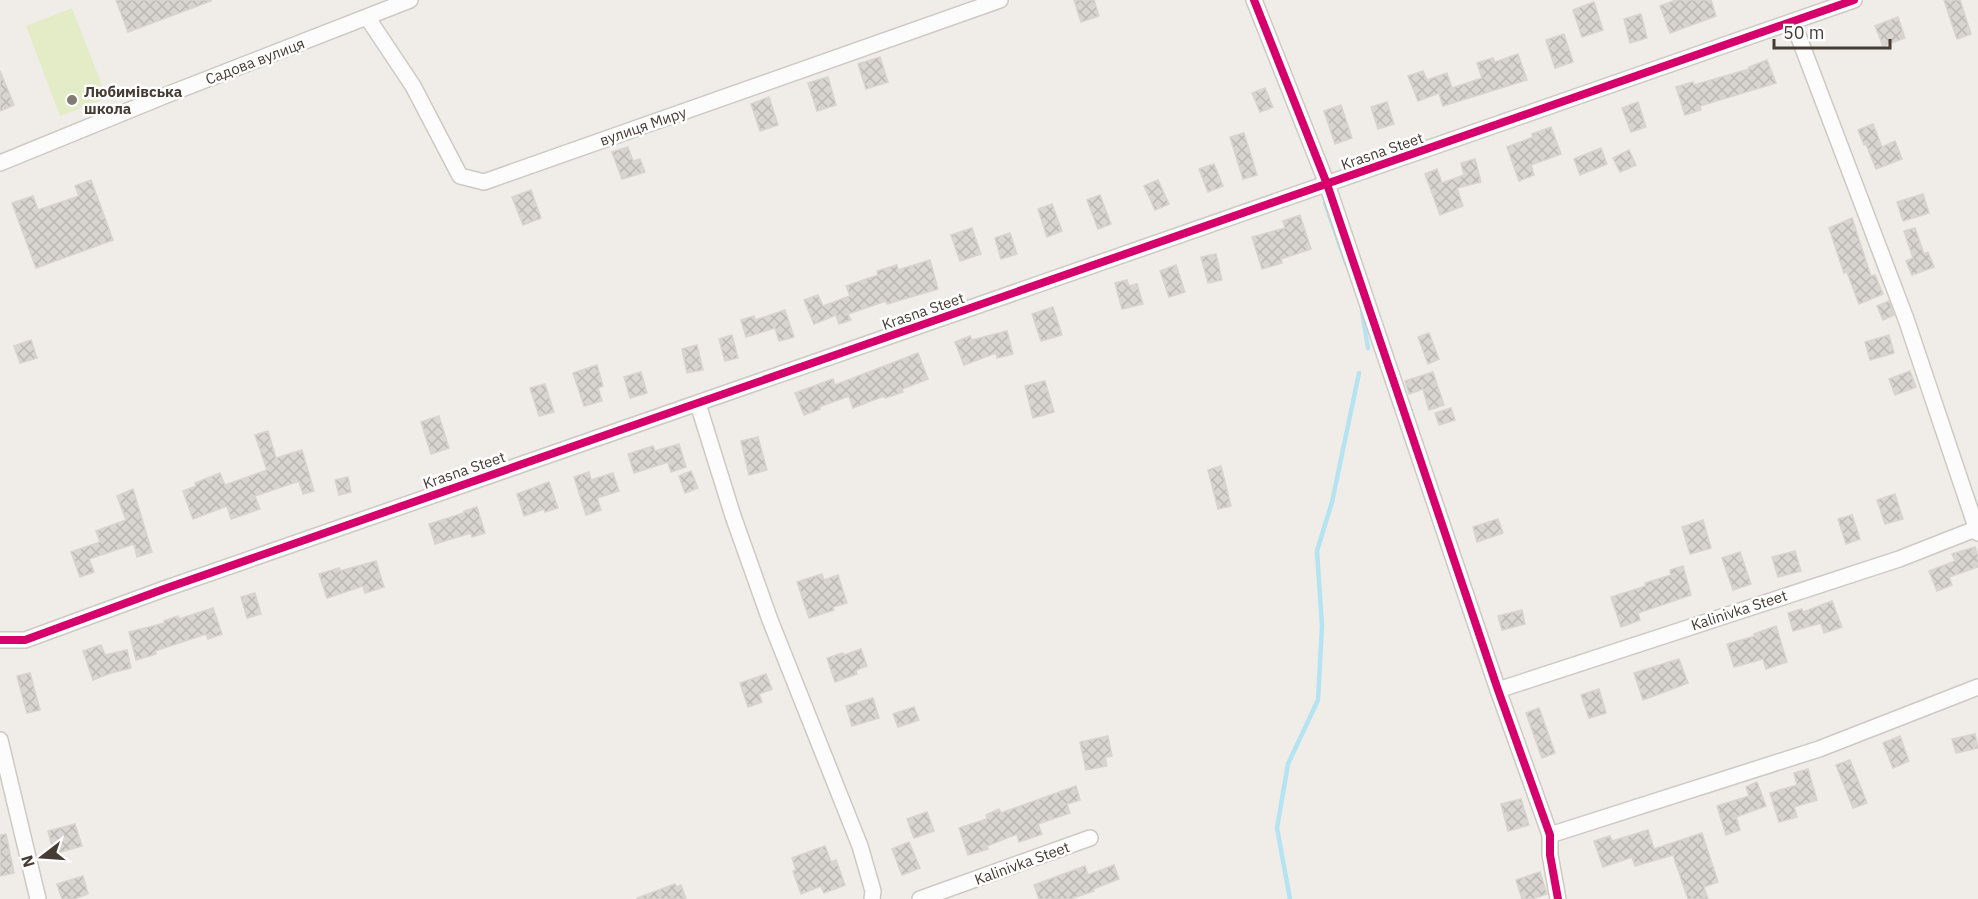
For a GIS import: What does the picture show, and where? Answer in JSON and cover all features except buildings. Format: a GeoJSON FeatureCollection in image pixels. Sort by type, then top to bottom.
{"type":"FeatureCollection","features":[{"type":"Feature","properties":{"kind":"street","name":"Садова вулиця"},"geometry":{"type":"LineString","coordinates":[[0,163],[410,0]]}},
{"type":"Feature","properties":{"kind":"street","name":"вулиця Миру"},"geometry":{"type":"LineString","coordinates":[[367,17],[413,86],[460,176],[484,182],[1000,0]]}},
{"type":"Feature","properties":{"kind":"street"},"geometry":{"type":"LineString","coordinates":[[1254,0],[1327,184],[1498,690],[1550,835],[1550,855],[1558,899]]}},
{"type":"Feature","properties":{"kind":"street","name":"Krasna Steet"},"geometry":{"type":"LineString","coordinates":[[0,640],[25,640],[164,589],[1854,0]]}},
{"type":"Feature","properties":{"kind":"street"},"geometry":{"type":"LineString","coordinates":[[1793,22],[1906,319],[1978,530]]}},
{"type":"Feature","properties":{"kind":"street"},"geometry":{"type":"LineString","coordinates":[[698,404],[733,516],[770,620],[860,846],[873,891],[872,899]]}},
{"type":"Feature","properties":{"kind":"street","name":"Kalinivka Steet"},"geometry":{"type":"LineString","coordinates":[[1498,690],[1978,530]]}},
{"type":"Feature","properties":{"kind":"street"},"geometry":{"type":"LineString","coordinates":[[1550,835],[1819,749],[1978,687]]}},
{"type":"Feature","properties":{"kind":"street"},"geometry":{"type":"LineString","coordinates":[[0,740],[38,899]]}},
{"type":"Feature","properties":{"kind":"street","name":"Kalinivka Steet"},"geometry":{"type":"LineString","coordinates":[[920,899],[1090,838]]}},
{"type":"Feature","properties":{"kind":"green space"},"geometry":{"type":"Polygon","coordinates":[[[72,8],[107,98],[60,116],[26,26],[72,8]]]}},
{"type":"Feature","properties":{"kind":"waterway"},"geometry":{"type":"LineString","coordinates":[[1325,203],[1346,263]]}},
{"type":"Feature","properties":{"kind":"waterway"},"geometry":{"type":"LineString","coordinates":[[1362,311],[1368,348]]}},
{"type":"Feature","properties":{"kind":"waterway"},"geometry":{"type":"LineString","coordinates":[[1290,899],[1277,828],[1288,764],[1318,700],[1322,626],[1317,551],[1332,502],[1359,373]]}},
{"type":"Feature","properties":{"kind":"cycle path"},"geometry":{"type":"LineString","coordinates":[[1254,0],[1327,184],[1498,690],[1550,835],[1550,855],[1558,899]]}},
{"type":"Feature","properties":{"kind":"cycle path"},"geometry":{"type":"LineString","coordinates":[[0,640],[25,640],[164,589],[1854,0]]}},
{"type":"Feature","properties":{"kind":"place","name":"Любимівська школа"},"geometry":{"type":"Point","coordinates":[72,100]}}]}
